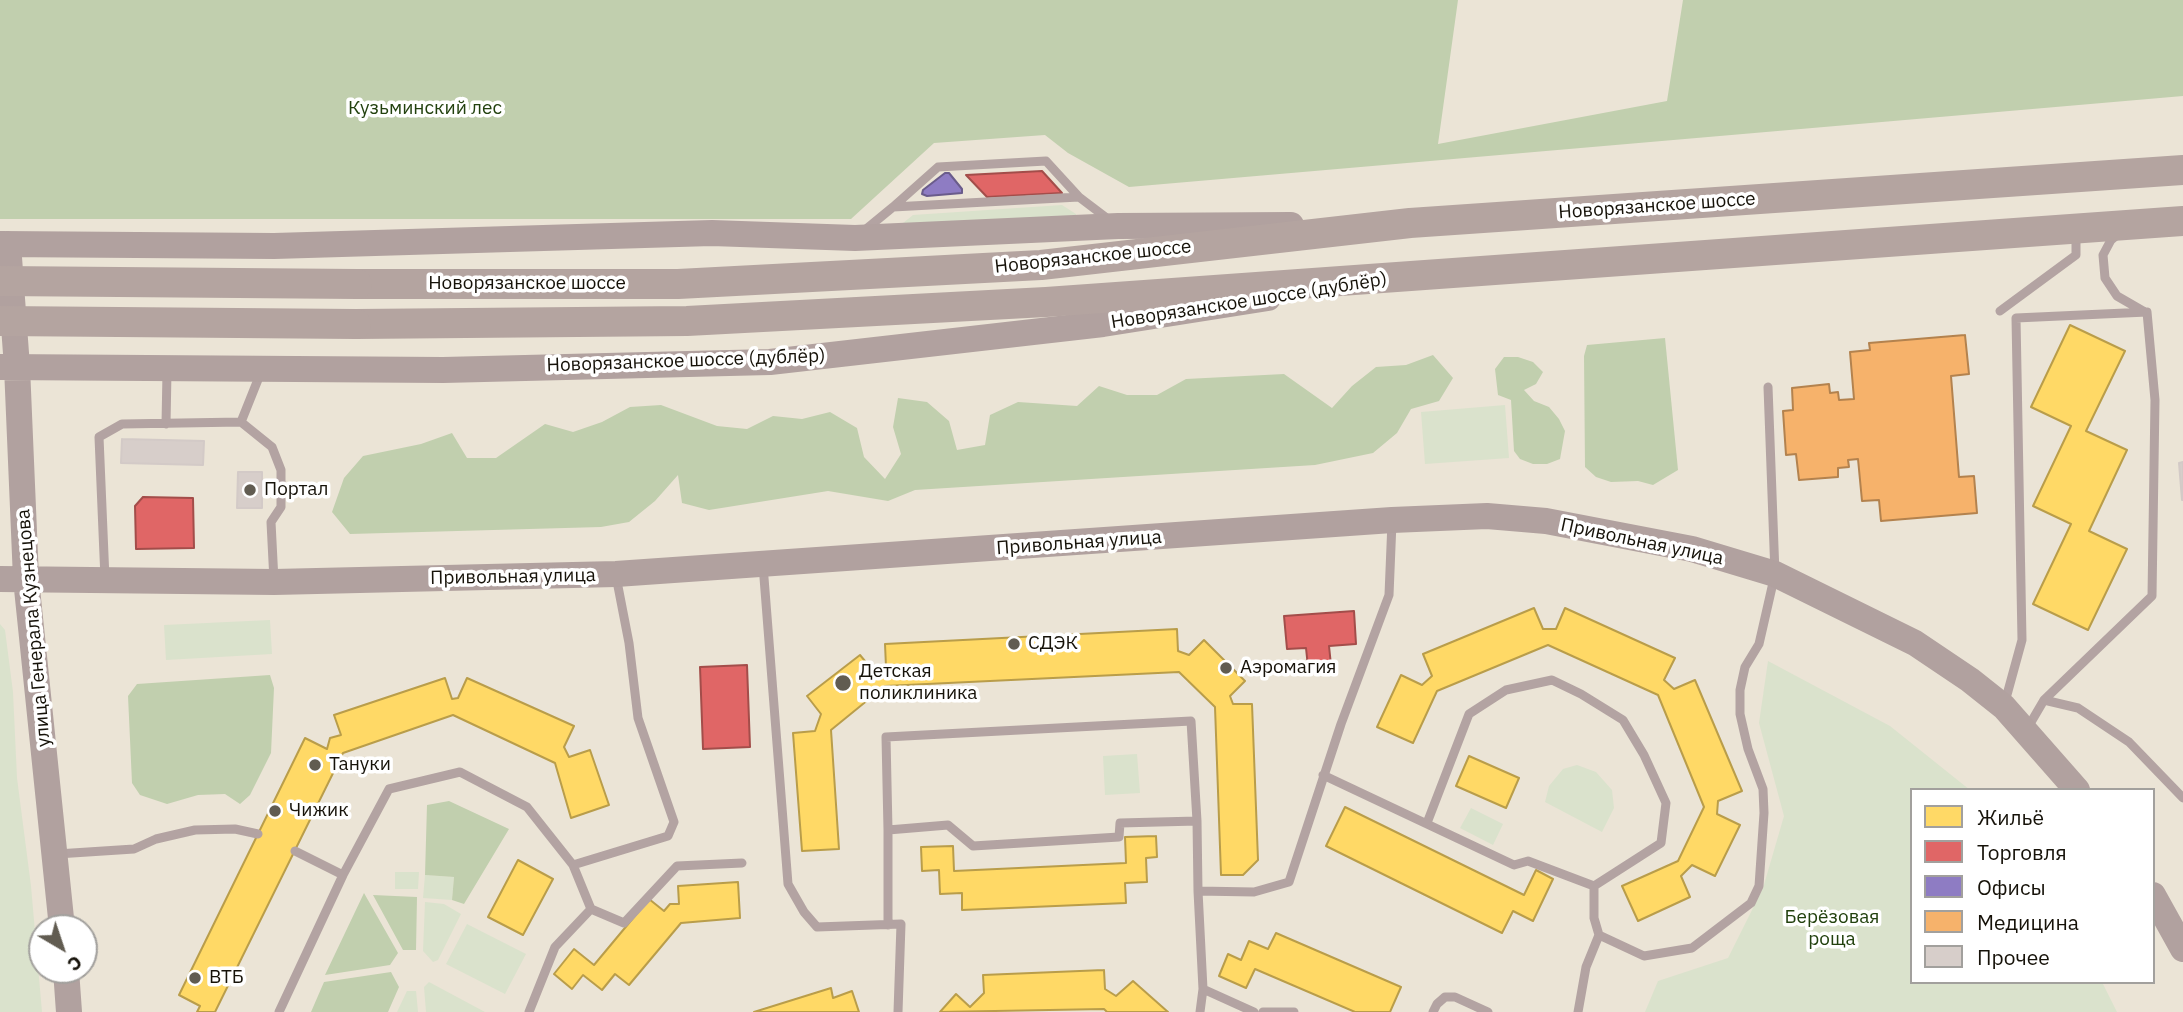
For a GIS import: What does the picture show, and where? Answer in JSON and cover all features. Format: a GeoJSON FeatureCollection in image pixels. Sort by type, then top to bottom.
{"type":"FeatureCollection","features":[{"type":"Feature","properties":{"kind":"highway","name":"Новорязанское шоссе"},"geometry":{"type":"LineString","coordinates":[[0,281],[678,284],[1041,265],[1390,225],[2183,170]]}},
{"type":"Feature","properties":{"kind":"highway","name":"Новорязанское шоссе"},"geometry":{"type":"LineString","coordinates":[[0,321],[356,324],[687,321],[1046,302],[2183,221]]}},
{"type":"Feature","properties":{"kind":"main road"},"geometry":{"type":"LineString","coordinates":[[4,244],[274,246],[712,233],[855,238],[1118,226],[1390,225]]}},
{"type":"Feature","properties":{"kind":"main road","name":"улица Генерала Кузнецова"},"geometry":{"type":"LineString","coordinates":[[4,244],[13,579],[56,854],[61,914]]}},
{"type":"Feature","properties":{"kind":"main road","name":"Новорязанское шоссе (дублёр)"},"geometry":{"type":"LineString","coordinates":[[9,367],[443,370],[770,362],[1103,324],[1408,276]]}},
{"type":"Feature","properties":{"kind":"main road","name":"Привольная улица"},"geometry":{"type":"LineString","coordinates":[[13,579],[274,582],[616,574],[1392,520],[1487,516],[1546,521],[1692,549],[1775,575],[1915,643],[2004,707],[2075,788]]}},
{"type":"Feature","properties":{"kind":"main road"},"geometry":{"type":"LineString","coordinates":[[2155,899],[2183,948]]}},
{"type":"Feature","properties":{"kind":"main road"},"geometry":{"type":"LineString","coordinates":[[66,984],[69,1012]]}},
{"type":"Feature","properties":{"kind":"lane"},"geometry":{"type":"LineString","coordinates":[[855,238],[938,167],[1022,162],[1046,161],[1079,197],[1118,226]]}},
{"type":"Feature","properties":{"kind":"lane"},"geometry":{"type":"LineString","coordinates":[[1022,162],[1030,172]]}},
{"type":"Feature","properties":{"kind":"lane"},"geometry":{"type":"LineString","coordinates":[[1001,163],[1009,173]]}},
{"type":"Feature","properties":{"kind":"lane"},"geometry":{"type":"LineString","coordinates":[[976,165],[985,174]]}},
{"type":"Feature","properties":{"kind":"lane"},"geometry":{"type":"LineString","coordinates":[[893,207],[1007,198],[1079,197]]}},
{"type":"Feature","properties":{"kind":"lane"},"geometry":{"type":"LineString","coordinates":[[2026,731],[2044,700],[2152,596],[2155,400],[2147,312],[2117,296],[2105,278],[2103,254],[2111,240],[2129,225]]}},
{"type":"Feature","properties":{"kind":"lane"},"geometry":{"type":"LineString","coordinates":[[2000,311],[2076,255],[2076,228]]}},
{"type":"Feature","properties":{"kind":"lane"},"geometry":{"type":"LineString","coordinates":[[2004,707],[2022,640],[2016,318],[2145,312]]}},
{"type":"Feature","properties":{"kind":"lane"},"geometry":{"type":"LineString","coordinates":[[166,424],[168,366]]}},
{"type":"Feature","properties":{"kind":"lane"},"geometry":{"type":"LineString","coordinates":[[241,422],[262,367]]}},
{"type":"Feature","properties":{"kind":"lane"},"geometry":{"type":"LineString","coordinates":[[1599,935],[1644,956],[1692,948],[1751,903],[1759,886],[1763,789],[1748,749],[1740,714],[1740,690],[1745,667],[1759,644],[1775,575],[1768,387]]}},
{"type":"Feature","properties":{"kind":"lane"},"geometry":{"type":"LineString","coordinates":[[105,580],[99,437],[122,424],[241,422],[272,447],[281,470],[281,506],[271,522],[274,582]]}},
{"type":"Feature","properties":{"kind":"lane"},"geometry":{"type":"LineString","coordinates":[[1198,891],[1254,892],[1289,882],[1323,775],[1389,594],[1392,520]]}},
{"type":"Feature","properties":{"kind":"lane"},"geometry":{"type":"LineString","coordinates":[[763,565],[788,884],[804,912],[817,927],[901,924],[898,1012]]}},
{"type":"Feature","properties":{"kind":"lane"},"geometry":{"type":"LineString","coordinates":[[573,865],[668,836],[674,822],[638,718],[629,643],[616,574]]}},
{"type":"Feature","properties":{"kind":"lane"},"geometry":{"type":"LineString","coordinates":[[1427,823],[1469,714],[1507,690],[1552,680],[1623,720],[1644,755],[1666,803],[1661,843],[1594,886]]}},
{"type":"Feature","properties":{"kind":"lane"},"geometry":{"type":"LineString","coordinates":[[2044,700],[2078,708],[2129,742],[2183,798]]}},
{"type":"Feature","properties":{"kind":"lane"},"geometry":{"type":"LineString","coordinates":[[888,925],[886,737],[1191,721],[1203,989],[1200,1012]]}},
{"type":"Feature","properties":{"kind":"lane"},"geometry":{"type":"LineString","coordinates":[[279,1012],[343,875],[389,789],[460,772],[527,807],[573,865],[591,909],[624,923],[677,866],[742,863]]}},
{"type":"Feature","properties":{"kind":"lane"},"geometry":{"type":"LineString","coordinates":[[1323,775],[1514,865],[1528,861],[1594,886]]}},
{"type":"Feature","properties":{"kind":"lane"},"geometry":{"type":"LineString","coordinates":[[888,830],[948,825],[973,846],[1119,837],[1120,823],[1196,821]]}},
{"type":"Feature","properties":{"kind":"lane"},"geometry":{"type":"LineString","coordinates":[[56,854],[134,849],[156,839],[195,830],[235,829],[258,834]]}},
{"type":"Feature","properties":{"kind":"lane"},"geometry":{"type":"LineString","coordinates":[[295,851],[343,875]]}},
{"type":"Feature","properties":{"kind":"lane"},"geometry":{"type":"LineString","coordinates":[[1578,1012],[1586,967],[1599,935],[1594,918],[1594,886]]}},
{"type":"Feature","properties":{"kind":"lane"},"geometry":{"type":"LineString","coordinates":[[529,1012],[555,947],[591,909]]}},
{"type":"Feature","properties":{"kind":"lane"},"geometry":{"type":"LineString","coordinates":[[1203,989],[1254,1012]]}},
{"type":"Feature","properties":{"kind":"lane"},"geometry":{"type":"LineString","coordinates":[[1433,1012],[1445,997],[1455,997],[1488,1012]]}},
{"type":"Feature","properties":{"kind":"lane"},"geometry":{"type":"LineString","coordinates":[[1263,1012],[1294,1012]]}},
{"type":"Feature","properties":{"kind":"green space","name":"Кузьминский лес"},"geometry":{"type":"Polygon","coordinates":[[[0,0],[1458,0],[1438,144],[1667,101],[1683,0],[2183,0],[2183,96],[1129,187],[1068,153],[1045,135],[934,143],[851,219],[0,219],[0,0]]]}},
{"type":"Feature","properties":{"kind":"green space"},"geometry":{"type":"Polygon","coordinates":[[[1062,205],[1076,214],[1076,217],[898,227],[913,215],[1062,205]]]}},
{"type":"Feature","properties":{"kind":"green space"},"geometry":{"type":"Polygon","coordinates":[[[1665,338],[1678,470],[1653,485],[1638,481],[1611,482],[1596,477],[1585,467],[1584,356],[1587,345],[1665,338]]]}},
{"type":"Feature","properties":{"kind":"green space"},"geometry":{"type":"Polygon","coordinates":[[[1433,355],[1453,378],[1439,401],[1411,409],[1397,433],[1373,453],[1315,465],[915,490],[888,501],[828,491],[709,510],[682,503],[678,475],[655,501],[629,522],[601,527],[350,534],[332,512],[344,478],[363,456],[421,444],[452,433],[467,458],[496,458],[545,424],[573,432],[602,422],[630,407],[661,405],[717,426],[747,429],[773,416],[802,419],[830,412],[857,428],[864,457],[885,479],[901,454],[893,427],[898,398],[927,402],[949,421],[957,450],[985,445],[990,415],[1018,402],[1077,406],[1099,386],[1127,395],[1157,395],[1186,379],[1284,374],[1332,408],[1352,386],[1376,367],[1406,365],[1433,355]]]}},
{"type":"Feature","properties":{"kind":"green space"},"geometry":{"type":"Polygon","coordinates":[[[1504,357],[1518,357],[1533,362],[1543,372],[1536,384],[1524,390],[1534,401],[1549,407],[1559,419],[1565,431],[1560,459],[1547,464],[1533,464],[1520,459],[1514,451],[1511,400],[1498,395],[1495,369],[1504,357]]]}},
{"type":"Feature","properties":{"kind":"green space"},"geometry":{"type":"Polygon","coordinates":[[[1505,405],[1509,458],[1425,464],[1421,412],[1505,405]]]}},
{"type":"Feature","properties":{"kind":"green space"},"geometry":{"type":"Polygon","coordinates":[[[270,620],[272,654],[166,660],[164,625],[270,620]]]}},
{"type":"Feature","properties":{"kind":"green space"},"geometry":{"type":"Polygon","coordinates":[[[0,624],[5,630],[13,692],[17,778],[33,914],[28,914],[28,984],[40,984],[42,1012],[0,1012],[0,624]]]}},
{"type":"Feature","properties":{"kind":"green space","name":"Берёзовая роща"},"geometry":{"type":"Polygon","coordinates":[[[1768,661],[1890,726],[1968,788],[1910,788],[1910,984],[2103,984],[2117,1012],[1645,1012],[1658,981],[1728,958],[1763,888],[1784,816],[1759,723],[1768,661]]]}},
{"type":"Feature","properties":{"kind":"green space"},"geometry":{"type":"Polygon","coordinates":[[[270,675],[274,688],[271,753],[250,795],[240,804],[225,794],[198,795],[167,804],[140,795],[132,783],[128,696],[137,684],[270,675]]]}},
{"type":"Feature","properties":{"kind":"green space"},"geometry":{"type":"Polygon","coordinates":[[[1137,754],[1140,793],[1105,795],[1103,756],[1137,754]]]}},
{"type":"Feature","properties":{"kind":"green space"},"geometry":{"type":"Polygon","coordinates":[[[1577,765],[1596,772],[1612,790],[1614,808],[1602,832],[1545,802],[1549,786],[1563,769],[1577,765]]]}},
{"type":"Feature","properties":{"kind":"green space"},"geometry":{"type":"Polygon","coordinates":[[[449,801],[509,829],[464,904],[452,900],[454,877],[425,875],[427,805],[449,801]]]}},
{"type":"Feature","properties":{"kind":"green space"},"geometry":{"type":"Polygon","coordinates":[[[1471,808],[1503,824],[1493,845],[1460,828],[1471,808]]]}},
{"type":"Feature","properties":{"kind":"green space"},"geometry":{"type":"Polygon","coordinates":[[[395,872],[419,872],[418,889],[395,889],[395,872]]]}},
{"type":"Feature","properties":{"kind":"green space"},"geometry":{"type":"Polygon","coordinates":[[[425,875],[454,877],[452,900],[423,898],[425,875]]]}},
{"type":"Feature","properties":{"kind":"green space"},"geometry":{"type":"Polygon","coordinates":[[[364,893],[398,953],[390,965],[325,975],[364,893]]]}},
{"type":"Feature","properties":{"kind":"green space"},"geometry":{"type":"Polygon","coordinates":[[[373,895],[417,897],[416,950],[403,950],[373,895]]]}},
{"type":"Feature","properties":{"kind":"green space"},"geometry":{"type":"Polygon","coordinates":[[[425,902],[444,904],[461,914],[438,960],[433,962],[423,951],[425,902]]]}},
{"type":"Feature","properties":{"kind":"green space"},"geometry":{"type":"Polygon","coordinates":[[[467,924],[526,954],[505,994],[446,964],[467,924]]]}},
{"type":"Feature","properties":{"kind":"green space"},"geometry":{"type":"Polygon","coordinates":[[[391,972],[399,987],[388,1012],[311,1012],[324,982],[391,972]]]}},
{"type":"Feature","properties":{"kind":"green space"},"geometry":{"type":"Polygon","coordinates":[[[429,982],[485,1012],[426,1012],[424,987],[429,982]]]}},
{"type":"Feature","properties":{"kind":"green space"},"geometry":{"type":"Polygon","coordinates":[[[407,991],[416,991],[418,1012],[397,1012],[407,991]]]}},
{"type":"Feature","properties":{"kind":"building: Жильё"},"geometry":{"type":"Polygon","coordinates":[[[2070,325],[2125,351],[2086,431],[2127,450],[2089,531],[2127,549],[2088,630],[2033,604],[2071,524],[2033,506],[2071,426],[2031,407],[2070,325]]]}},
{"type":"Feature","properties":{"kind":"building: Жильё"},"geometry":{"type":"Polygon","coordinates":[[[1534,608],[1543,629],[1556,629],[1565,608],[1675,658],[1664,680],[1674,689],[1695,680],[1742,791],[1718,801],[1717,814],[1740,825],[1715,876],[1692,865],[1681,876],[1690,897],[1638,921],[1622,886],[1678,861],[1704,807],[1658,695],[1548,645],[1437,691],[1413,743],[1377,727],[1401,675],[1422,685],[1432,676],[1423,654],[1534,608]]]}},
{"type":"Feature","properties":{"kind":"building: Жильё"},"geometry":{"type":"Polygon","coordinates":[[[1177,629],[1178,651],[1189,655],[1204,640],[1245,681],[1230,696],[1233,704],[1252,704],[1258,860],[1243,875],[1221,875],[1215,707],[1179,672],[885,686],[831,730],[839,849],[802,851],[793,733],[815,731],[821,714],[807,696],[860,655],[874,672],[886,667],[885,644],[1177,629]]]}},
{"type":"Feature","properties":{"kind":"building: Жильё"},"geometry":{"type":"Polygon","coordinates":[[[445,678],[452,699],[458,698],[467,678],[574,726],[564,747],[569,757],[590,750],[609,805],[571,818],[555,763],[453,715],[343,753],[215,1012],[197,1012],[200,1006],[179,995],[305,738],[327,749],[330,738],[341,735],[334,715],[445,678]]]}},
{"type":"Feature","properties":{"kind":"building: Жильё"},"geometry":{"type":"Polygon","coordinates":[[[1469,756],[1519,778],[1506,808],[1456,786],[1469,756]]]}},
{"type":"Feature","properties":{"kind":"building: Жильё"},"geometry":{"type":"Polygon","coordinates":[[[1345,807],[1524,895],[1536,870],[1553,879],[1533,921],[1513,911],[1502,933],[1326,846],[1345,807]]]}},
{"type":"Feature","properties":{"kind":"building: Жильё"},"geometry":{"type":"Polygon","coordinates":[[[1156,836],[1157,857],[1146,858],[1147,882],[1125,883],[1126,903],[962,910],[962,893],[940,894],[939,870],[922,871],[921,847],[953,846],[954,871],[1126,863],[1125,837],[1156,836]]]}},
{"type":"Feature","properties":{"kind":"building: Жильё"},"geometry":{"type":"Polygon","coordinates":[[[518,860],[553,879],[523,935],[488,917],[518,860]]]}},
{"type":"Feature","properties":{"kind":"building: Жильё"},"geometry":{"type":"Polygon","coordinates":[[[738,882],[740,918],[681,923],[629,985],[615,974],[602,990],[583,975],[572,989],[554,974],[574,949],[594,965],[649,899],[664,911],[670,904],[679,904],[678,886],[738,882]]]}},
{"type":"Feature","properties":{"kind":"building: Жильё"},"geometry":{"type":"Polygon","coordinates":[[[1276,933],[1401,987],[1390,1012],[1355,1012],[1255,969],[1246,988],[1219,976],[1228,954],[1241,960],[1249,941],[1268,949],[1276,933]]]}},
{"type":"Feature","properties":{"kind":"building: Жильё"},"geometry":{"type":"Polygon","coordinates":[[[1104,970],[1105,989],[1116,996],[1133,981],[1168,1012],[1107,1012],[1104,1009],[940,1012],[956,994],[970,1007],[984,993],[983,975],[1104,970]]]}},
{"type":"Feature","properties":{"kind":"building: Жильё"},"geometry":{"type":"Polygon","coordinates":[[[831,988],[833,998],[852,991],[859,1012],[754,1012],[831,988]]]}},
{"type":"Feature","properties":{"kind":"building: Торговля"},"geometry":{"type":"Polygon","coordinates":[[[1042,171],[1062,193],[987,197],[966,175],[1042,171]]]}},
{"type":"Feature","properties":{"kind":"building: Торговля"},"geometry":{"type":"Polygon","coordinates":[[[143,497],[193,498],[194,548],[136,549],[135,506],[143,497]]]}},
{"type":"Feature","properties":{"kind":"building: Торговля"},"geometry":{"type":"Polygon","coordinates":[[[1354,611],[1356,644],[1329,646],[1331,665],[1308,667],[1306,648],[1287,649],[1284,616],[1354,611]]]}},
{"type":"Feature","properties":{"kind":"building: Торговля"},"geometry":{"type":"Polygon","coordinates":[[[747,665],[750,747],[703,749],[700,667],[747,665]]]}},
{"type":"Feature","properties":{"kind":"building: Офисы"},"geometry":{"type":"Polygon","coordinates":[[[945,173],[949,173],[962,189],[962,193],[927,196],[922,194],[923,190],[945,173]]]}},
{"type":"Feature","properties":{"kind":"building: Медицина"},"geometry":{"type":"Polygon","coordinates":[[[1965,335],[1969,374],[1951,376],[1959,477],[1974,476],[1977,513],[1881,521],[1879,500],[1862,501],[1858,459],[1848,460],[1849,467],[1838,468],[1838,477],[1799,480],[1796,454],[1786,455],[1783,411],[1793,410],[1792,388],[1829,384],[1830,393],[1838,392],[1839,400],[1854,399],[1850,352],[1870,350],[1869,343],[1965,335]]]}},
{"type":"Feature","properties":{"kind":"building: Прочее"},"geometry":{"type":"Polygon","coordinates":[[[122,439],[204,441],[203,465],[121,463],[122,439]]]}},
{"type":"Feature","properties":{"kind":"building: Прочее"},"geometry":{"type":"Polygon","coordinates":[[[2183,462],[2183,500],[2182,500],[2179,463],[2183,462]]]}},
{"type":"Feature","properties":{"kind":"building: Прочее","name":"Портал"},"geometry":{"type":"Polygon","coordinates":[[[238,472],[262,472],[262,508],[237,508],[238,472]]]}},
{"type":"Feature","properties":{"kind":"place","name":"Портал"},"geometry":{"type":"Point","coordinates":[250,490]}},
{"type":"Feature","properties":{"kind":"place","name":"СДЭК"},"geometry":{"type":"Point","coordinates":[1014,644]}},
{"type":"Feature","properties":{"kind":"place","name":"Аэромагия"},"geometry":{"type":"Point","coordinates":[1226,668]}},
{"type":"Feature","properties":{"kind":"place","name":"Детская поликлиника"},"geometry":{"type":"Point","coordinates":[843,683]}},
{"type":"Feature","properties":{"kind":"place","name":"Тануки"},"geometry":{"type":"Point","coordinates":[315,765]}},
{"type":"Feature","properties":{"kind":"place","name":"Чижик"},"geometry":{"type":"Point","coordinates":[275,811]}},
{"type":"Feature","properties":{"kind":"place","name":"ВТБ"},"geometry":{"type":"Point","coordinates":[195,978]}}]}
